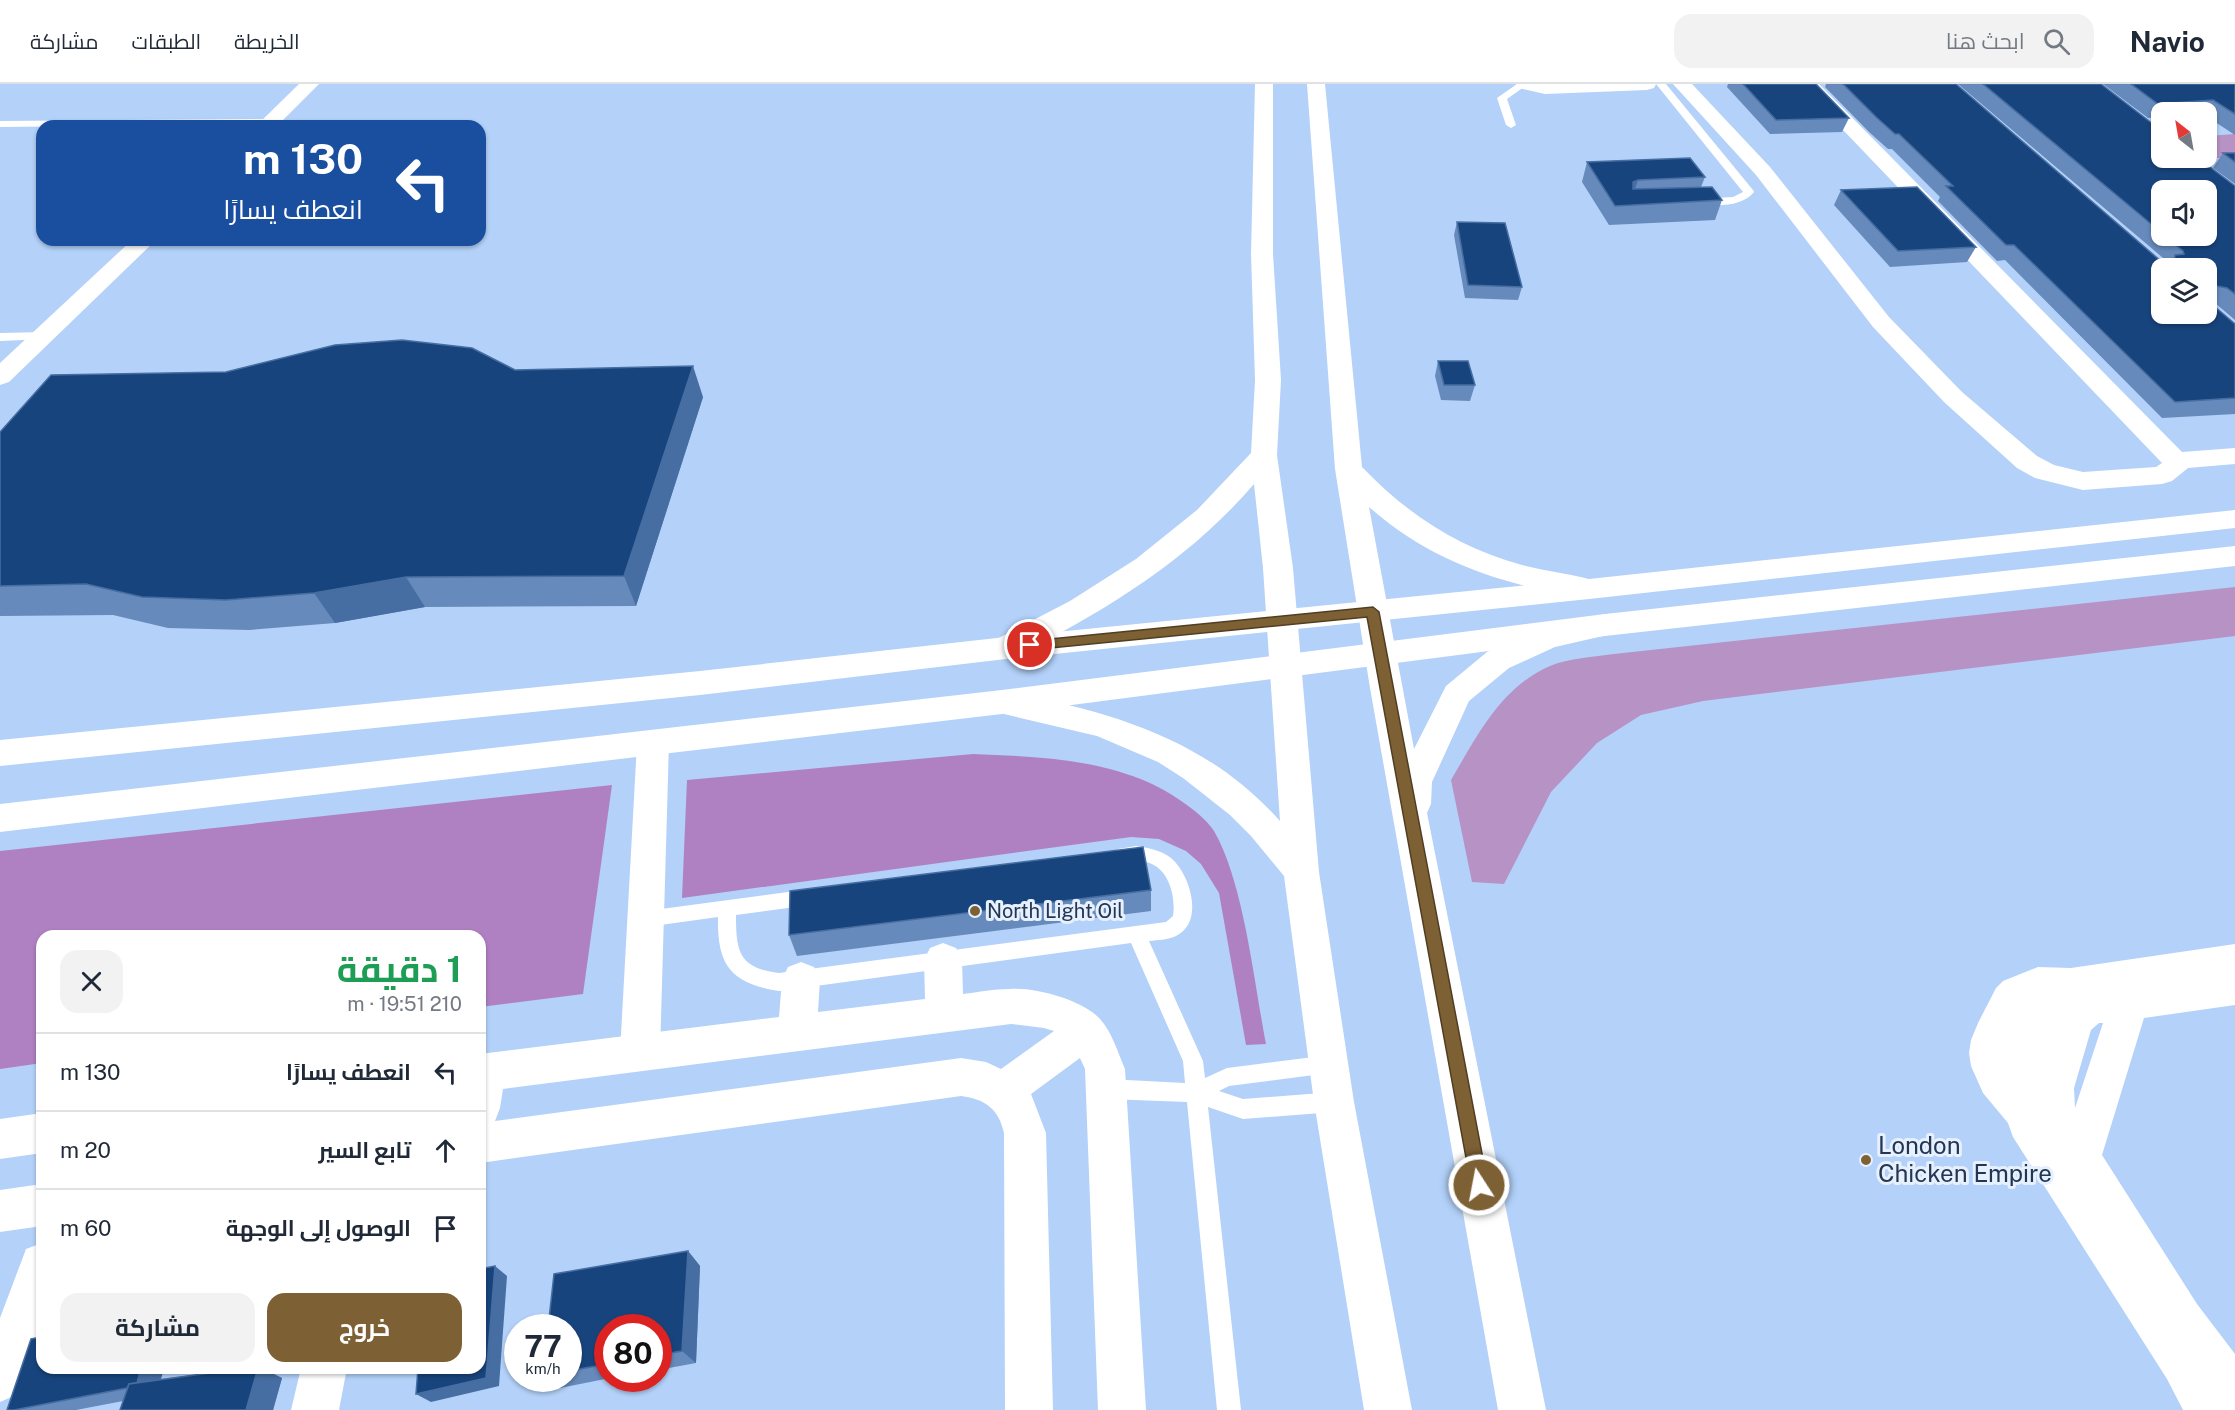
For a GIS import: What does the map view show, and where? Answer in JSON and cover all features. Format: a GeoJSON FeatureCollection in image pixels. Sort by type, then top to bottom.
{"type":"FeatureCollection","features":[{"type":"Feature","properties":{"kind":"main road"},"geometry":{"type":"LineString","coordinates":[[272,120],[310,84]]}},
{"type":"Feature","properties":{"kind":"main road"},"geometry":{"type":"LineString","coordinates":[[1264,84],[1262,254],[1268,380],[1264,455],[1281,621],[1302,872],[1334,1102],[1388,1410]]}},
{"type":"Feature","properties":{"kind":"main road"},"geometry":{"type":"LineString","coordinates":[[1316,84],[1349,469],[1373,612],[1522,1410]]}},
{"type":"Feature","properties":{"kind":"main road"},"geometry":{"type":"LineString","coordinates":[[1524,84],[1545,88],[1647,84]]}},
{"type":"Feature","properties":{"kind":"main road"},"geometry":{"type":"LineString","coordinates":[[1682,84],[1763,171],[1881,322],[1953,397],[2026,462],[2045,472],[2083,482],[2162,475],[2175,466],[2176,461]]}},
{"type":"Feature","properties":{"kind":"main road"},"geometry":{"type":"LineString","coordinates":[[1808,84],[2176,461]]}},
{"type":"Feature","properties":{"kind":"main road"},"geometry":{"type":"LineString","coordinates":[[0,378],[139,246]]}},
{"type":"Feature","properties":{"kind":"main road"},"geometry":{"type":"LineString","coordinates":[[1006,648],[1116,589],[1161,557],[1201,525],[1264,455]]}},
{"type":"Feature","properties":{"kind":"main road"},"geometry":{"type":"LineString","coordinates":[[2176,461],[2235,456]]}},
{"type":"Feature","properties":{"kind":"main road"},"geometry":{"type":"LineString","coordinates":[[1349,469],[1370,495],[1391,513],[1434,542],[1474,561],[1511,574],[1590,589]]}},
{"type":"Feature","properties":{"kind":"main road"},"geometry":{"type":"LineString","coordinates":[[0,753],[689,684],[1006,648],[1373,612],[2235,519]]}},
{"type":"Feature","properties":{"kind":"main road"},"geometry":{"type":"LineString","coordinates":[[0,818],[1002,702],[1605,625],[2235,556]]}},
{"type":"Feature","properties":{"kind":"main road"},"geometry":{"type":"LineString","coordinates":[[1414,833],[1414,782],[1457,694],[1498,660],[1548,637],[1605,625]]}},
{"type":"Feature","properties":{"kind":"main road"},"geometry":{"type":"LineString","coordinates":[[1002,702],[1061,714],[1116,729],[1168,752],[1231,795],[1281,844],[1302,872]]}},
{"type":"Feature","properties":{"kind":"main road"},"geometry":{"type":"LineString","coordinates":[[640,1053],[653,743]]}},
{"type":"Feature","properties":{"kind":"main road"},"geometry":{"type":"LineString","coordinates":[[943,960],[945,1013]]}},
{"type":"Feature","properties":{"kind":"main road"},"geometry":{"type":"LineString","coordinates":[[2208,1410],[2183,1363],[2021,1109],[2016,1096],[2016,1082],[2041,1007],[2052,993],[2070,984],[2235,961]]}},
{"type":"Feature","properties":{"kind":"main road"},"geometry":{"type":"LineString","coordinates":[[797,1032],[801,979]]}},
{"type":"Feature","properties":{"kind":"main road"},"geometry":{"type":"LineString","coordinates":[[2235,988],[2091,1006],[2074,1020],[2052,1099],[2061,1124],[2080,1158],[2181,1320],[2235,1393]]}},
{"type":"Feature","properties":{"kind":"main road"},"geometry":{"type":"LineString","coordinates":[[486,1084],[640,1053],[945,1013],[1011,1006],[1032,1007],[1052,1011],[1070,1020],[1086,1032],[1098,1048],[1105,1068],[1122,1410]]}},
{"type":"Feature","properties":{"kind":"main road"},"geometry":{"type":"LineString","coordinates":[[1003,1091],[1086,1032]]}},
{"type":"Feature","properties":{"kind":"main road"},"geometry":{"type":"LineString","coordinates":[[486,1142],[961,1077],[976,1078],[991,1083],[1015,1102],[1022,1116],[1025,1132],[1024,1409]]}},
{"type":"Feature","properties":{"kind":"main road"},"geometry":{"type":"LineString","coordinates":[[0,1139],[36,1134]]}},
{"type":"Feature","properties":{"kind":"main road"},"geometry":{"type":"LineString","coordinates":[[0,1211],[36,1206]]}},
{"type":"Feature","properties":{"kind":"main road"},"geometry":{"type":"LineString","coordinates":[[0,1379],[36,1280]]}},
{"type":"Feature","properties":{"kind":"main road"},"geometry":{"type":"LineString","coordinates":[[315,1410],[323,1374]]}},
{"type":"Feature","properties":{"kind":"lane"},"geometry":{"type":"LineString","coordinates":[[1511,125],[1502,98],[1524,84]]}},
{"type":"Feature","properties":{"kind":"lane"},"geometry":{"type":"LineString","coordinates":[[1661,84],[1749,192],[1746,196],[1736,200],[1690,202]]}},
{"type":"Feature","properties":{"kind":"lane"},"geometry":{"type":"LineString","coordinates":[[0,124],[36,124]]}},
{"type":"Feature","properties":{"kind":"lane"},"geometry":{"type":"LineString","coordinates":[[0,337],[44,336]]}},
{"type":"Feature","properties":{"kind":"lane"},"geometry":{"type":"LineString","coordinates":[[727,909],[726,945],[735,965],[744,972],[766,981],[801,979],[1170,930],[1180,925],[1184,915],[1179,882],[1174,873],[1158,859],[1135,853],[1112,856]]}},
{"type":"Feature","properties":{"kind":"lane"},"geometry":{"type":"LineString","coordinates":[[646,919],[832,894]]}},
{"type":"Feature","properties":{"kind":"lane"},"geometry":{"type":"LineString","coordinates":[[1137,934],[1193,1061],[1229,1410]]}},
{"type":"Feature","properties":{"kind":"lane"},"geometry":{"type":"LineString","coordinates":[[1196,1093],[1227,1077],[1329,1064]]}},
{"type":"Feature","properties":{"kind":"lane"},"geometry":{"type":"LineString","coordinates":[[1107,1089],[1196,1093],[1243,1109],[1334,1102]]}},
{"type":"Feature","properties":{"kind":"shaded area"},"geometry":{"type":"Polygon","coordinates":[[[2235,134],[2235,158],[2217,158],[2217,135],[2235,134]]]}},
{"type":"Feature","properties":{"kind":"shaded area"},"geometry":{"type":"Polygon","coordinates":[[[2235,587],[2235,636],[1703,701],[1641,715],[1597,743],[1551,792],[1504,884],[1472,882],[1451,780],[1481,730],[1504,700],[1533,675],[1557,663],[1614,654],[2235,587]]]}},
{"type":"Feature","properties":{"kind":"shaded area"},"geometry":{"type":"Polygon","coordinates":[[[973,754],[1055,759],[1110,769],[1161,788],[1204,819],[1214,831],[1233,878],[1247,934],[1266,1044],[1246,1045],[1219,893],[1201,864],[1186,851],[1159,839],[1131,837],[682,898],[687,780],[973,754]]]}},
{"type":"Feature","properties":{"kind":"shaded area"},"geometry":{"type":"Polygon","coordinates":[[[612,785],[583,994],[486,1006],[486,930],[36,930],[36,1064],[0,1069],[0,851],[612,785]]]}},
{"type":"Feature","properties":{"kind":"building"},"geometry":{"type":"Polygon","coordinates":[[[1743,84],[1816,84],[1849,118],[1776,120],[1743,84]]]}},
{"type":"Feature","properties":{"kind":"building"},"geometry":{"type":"Polygon","coordinates":[[[1843,84],[1956,84],[2157,258],[2151,258],[2151,324],[2217,324],[2217,309],[2235,324],[2235,398],[2175,402],[2014,245],[2006,245],[1946,186],[1953,186],[1899,134],[1895,134],[1843,84]]]}},
{"type":"Feature","properties":{"kind":"building"},"geometry":{"type":"Polygon","coordinates":[[[1983,84],[2101,84],[2151,123],[2151,168],[2211,168],[2235,186],[2235,294],[2227,288],[2217,286],[2217,258],[2175,258],[2175,255],[2184,254],[2177,246],[2217,246],[2217,180],[2151,180],[2151,224],[1983,84]]]}},
{"type":"Feature","properties":{"kind":"building"},"geometry":{"type":"Polygon","coordinates":[[[2131,84],[2235,84],[2235,114],[2213,100],[2155,102],[2131,84]]]}},
{"type":"Feature","properties":{"kind":"building"},"geometry":{"type":"Polygon","coordinates":[[[2223,153],[2235,153],[2235,162],[2223,153]]]}},
{"type":"Feature","properties":{"kind":"building"},"geometry":{"type":"Polygon","coordinates":[[[1690,158],[1705,177],[1638,180],[1633,182],[1633,189],[1712,187],[1722,200],[1615,206],[1587,162],[1690,158]]]}},
{"type":"Feature","properties":{"kind":"building"},"geometry":{"type":"Polygon","coordinates":[[[1917,187],[1976,247],[1898,251],[1841,190],[1917,187]]]}},
{"type":"Feature","properties":{"kind":"building"},"geometry":{"type":"Polygon","coordinates":[[[1457,222],[1505,223],[1522,287],[1468,285],[1457,222]]]}},
{"type":"Feature","properties":{"kind":"building"},"geometry":{"type":"Polygon","coordinates":[[[402,340],[472,348],[515,370],[693,366],[624,576],[406,577],[314,593],[226,600],[142,597],[86,584],[0,586],[0,432],[51,375],[226,372],[335,345],[402,340]]]}},
{"type":"Feature","properties":{"kind":"building"},"geometry":{"type":"Polygon","coordinates":[[[1438,361],[1468,361],[1475,385],[1444,385],[1438,361]]]}},
{"type":"Feature","properties":{"kind":"building"},"geometry":{"type":"Polygon","coordinates":[[[1143,847],[1151,890],[789,935],[790,891],[1143,847]]]}},
{"type":"Feature","properties":{"kind":"building"},"geometry":{"type":"Polygon","coordinates":[[[688,1251],[682,1351],[672,1353],[672,1314],[594,1314],[594,1366],[582,1369],[582,1314],[550,1314],[554,1274],[688,1251]]]}},
{"type":"Feature","properties":{"kind":"building"},"geometry":{"type":"Polygon","coordinates":[[[495,1266],[486,1378],[416,1394],[418,1374],[486,1374],[486,1268],[495,1266]]]}},
{"type":"Feature","properties":{"kind":"building"},"geometry":{"type":"Polygon","coordinates":[[[36,1338],[36,1374],[139,1374],[137,1383],[129,1384],[127,1388],[7,1410],[31,1339],[36,1338]]]}},
{"type":"Feature","properties":{"kind":"building"},"geometry":{"type":"Polygon","coordinates":[[[203,1374],[256,1374],[246,1410],[120,1410],[129,1384],[203,1374]]]}},
{"type":"Feature","properties":{"kind":"place","name":"North Light Oil"},"geometry":{"type":"Point","coordinates":[975,911]}},
{"type":"Feature","properties":{"kind":"place","name":"London Chicken Empire"},"geometry":{"type":"Point","coordinates":[1866,1160]}},
{"type":"Feature","properties":{"kind":"route"},"geometry":{"type":"LineString","coordinates":[[1030,645],[1373,612],[1479,1185]]}}]}
